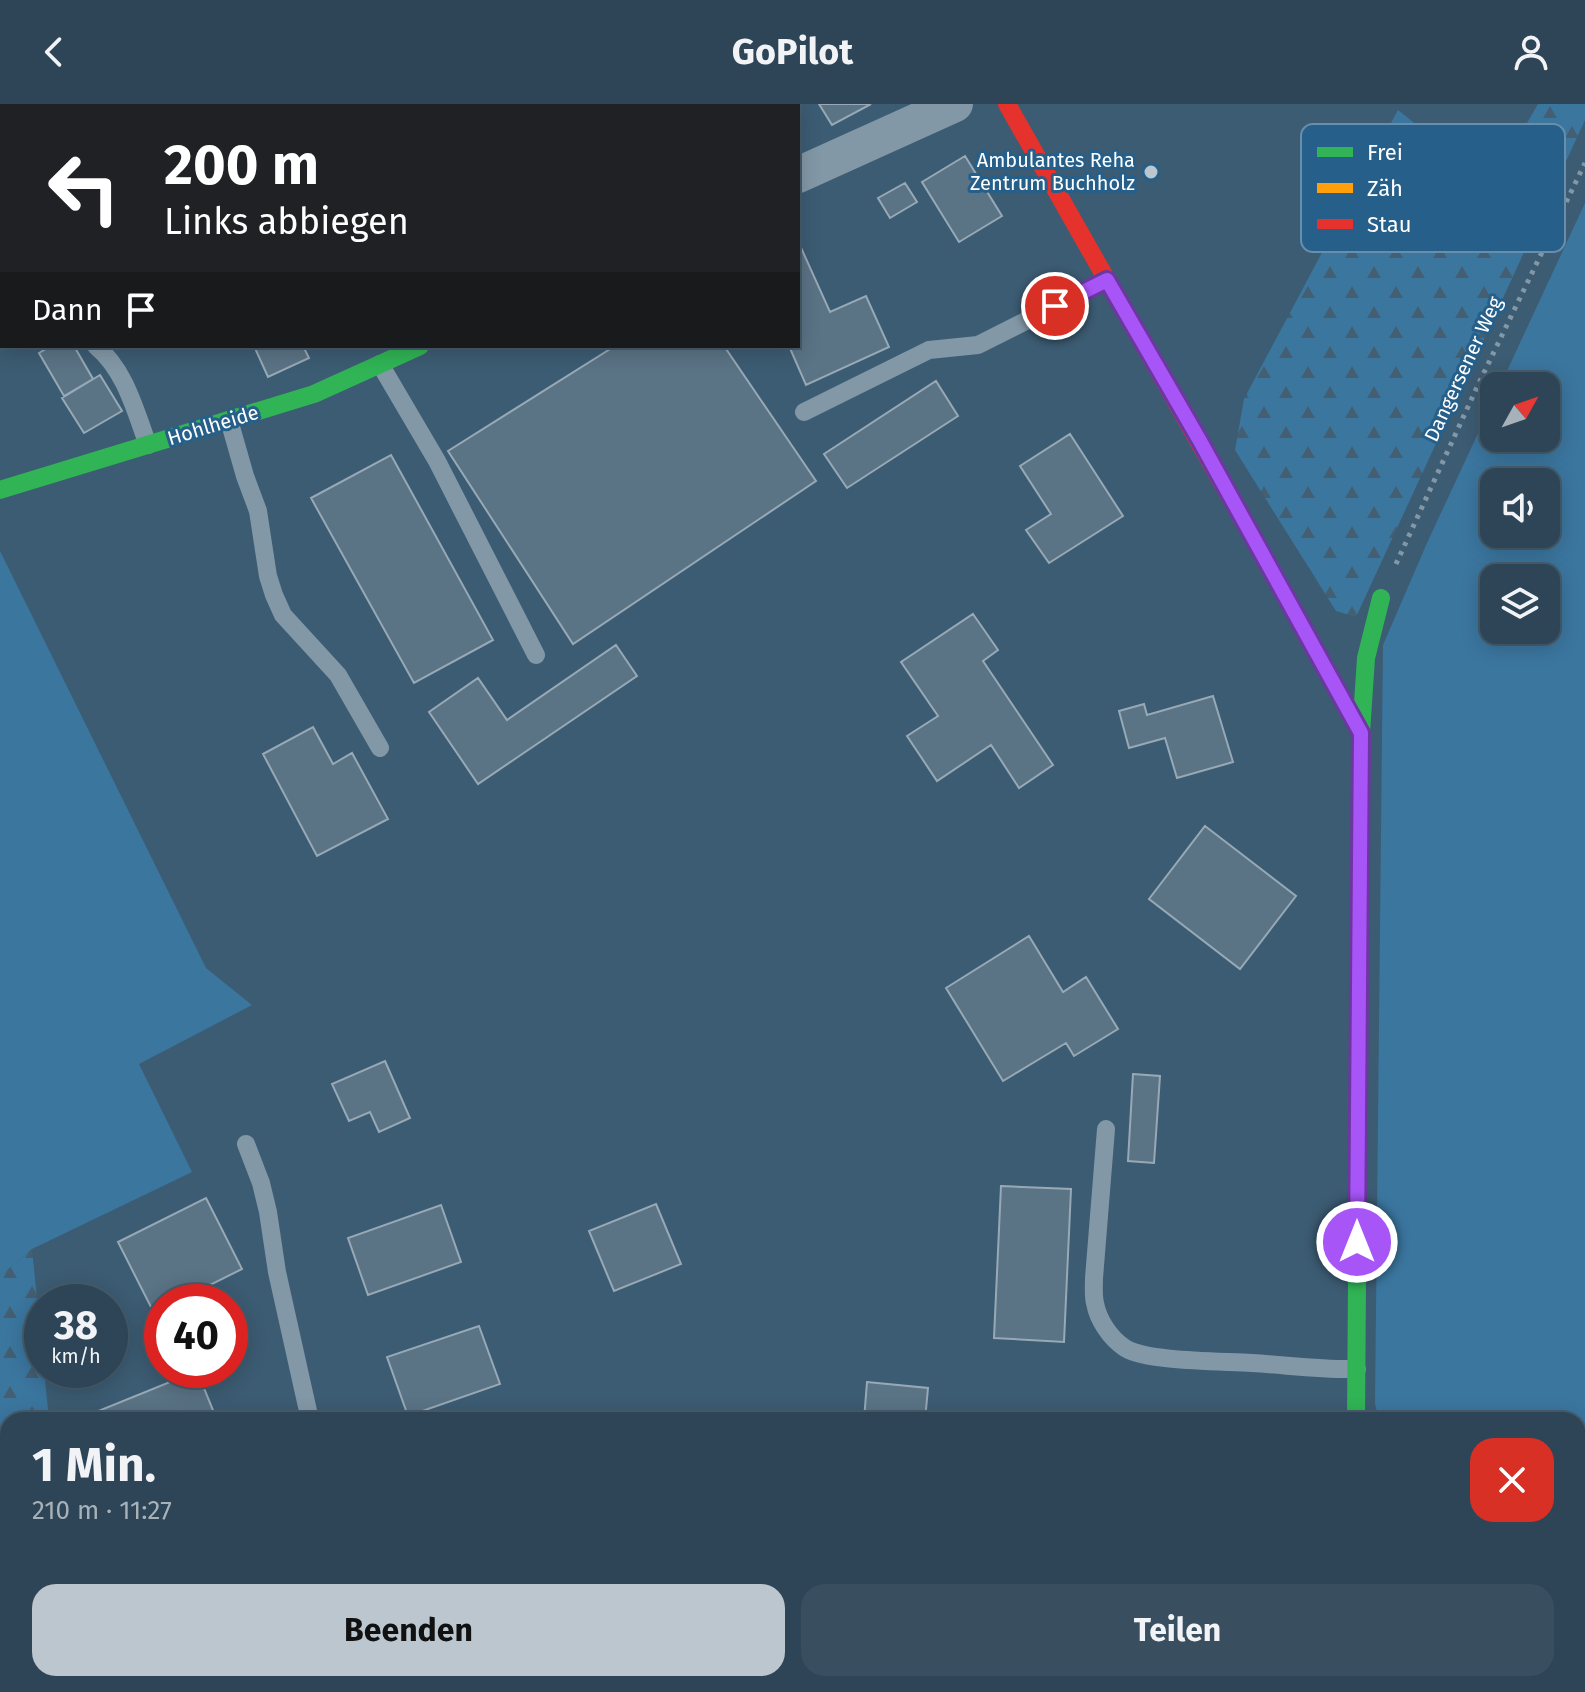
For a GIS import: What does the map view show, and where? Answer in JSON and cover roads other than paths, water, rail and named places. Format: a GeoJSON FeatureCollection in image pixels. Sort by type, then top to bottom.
{"type":"FeatureCollection","features":[{"type":"Feature","properties":{"kind":"street"},"geometry":{"type":"LineString","coordinates":[[800,174],[955,104]]}},
{"type":"Feature","properties":{"kind":"street"},"geometry":{"type":"LineString","coordinates":[[1007,104],[1200,441],[1361,733]]}},
{"type":"Feature","properties":{"kind":"street","name":"Hohlheide"},"geometry":{"type":"LineString","coordinates":[[0,490],[314,394],[416,348]]}},
{"type":"Feature","properties":{"kind":"street"},"geometry":{"type":"LineString","coordinates":[[1355,1412],[1361,733],[1366,658],[1381,598]]}},
{"type":"Feature","properties":{"kind":"lane"},"geometry":{"type":"LineString","coordinates":[[804,412],[929,350],[978,345],[1107,280]]}},
{"type":"Feature","properties":{"kind":"lane"},"geometry":{"type":"LineString","coordinates":[[98,348],[110,360],[128,392],[148,445]]}},
{"type":"Feature","properties":{"kind":"lane"},"geometry":{"type":"LineString","coordinates":[[380,364],[437,461],[536,655]]}},
{"type":"Feature","properties":{"kind":"lane"},"geometry":{"type":"LineString","coordinates":[[229,420],[258,511],[268,576],[283,615],[338,675],[380,748]]}},
{"type":"Feature","properties":{"kind":"lane"},"geometry":{"type":"LineString","coordinates":[[1106,1129],[1094,1278],[1095,1303],[1104,1327],[1116,1339],[1126,1348],[1150,1357],[1357,1369]]}},
{"type":"Feature","properties":{"kind":"lane"},"geometry":{"type":"LineString","coordinates":[[246,1144],[268,1212],[277,1272],[308,1412]]}},
{"type":"Feature","properties":{"kind":"place","name":"Ambulantes Reha Zentrum Buchholz"},"geometry":{"type":"Point","coordinates":[1151,172]}}]}
